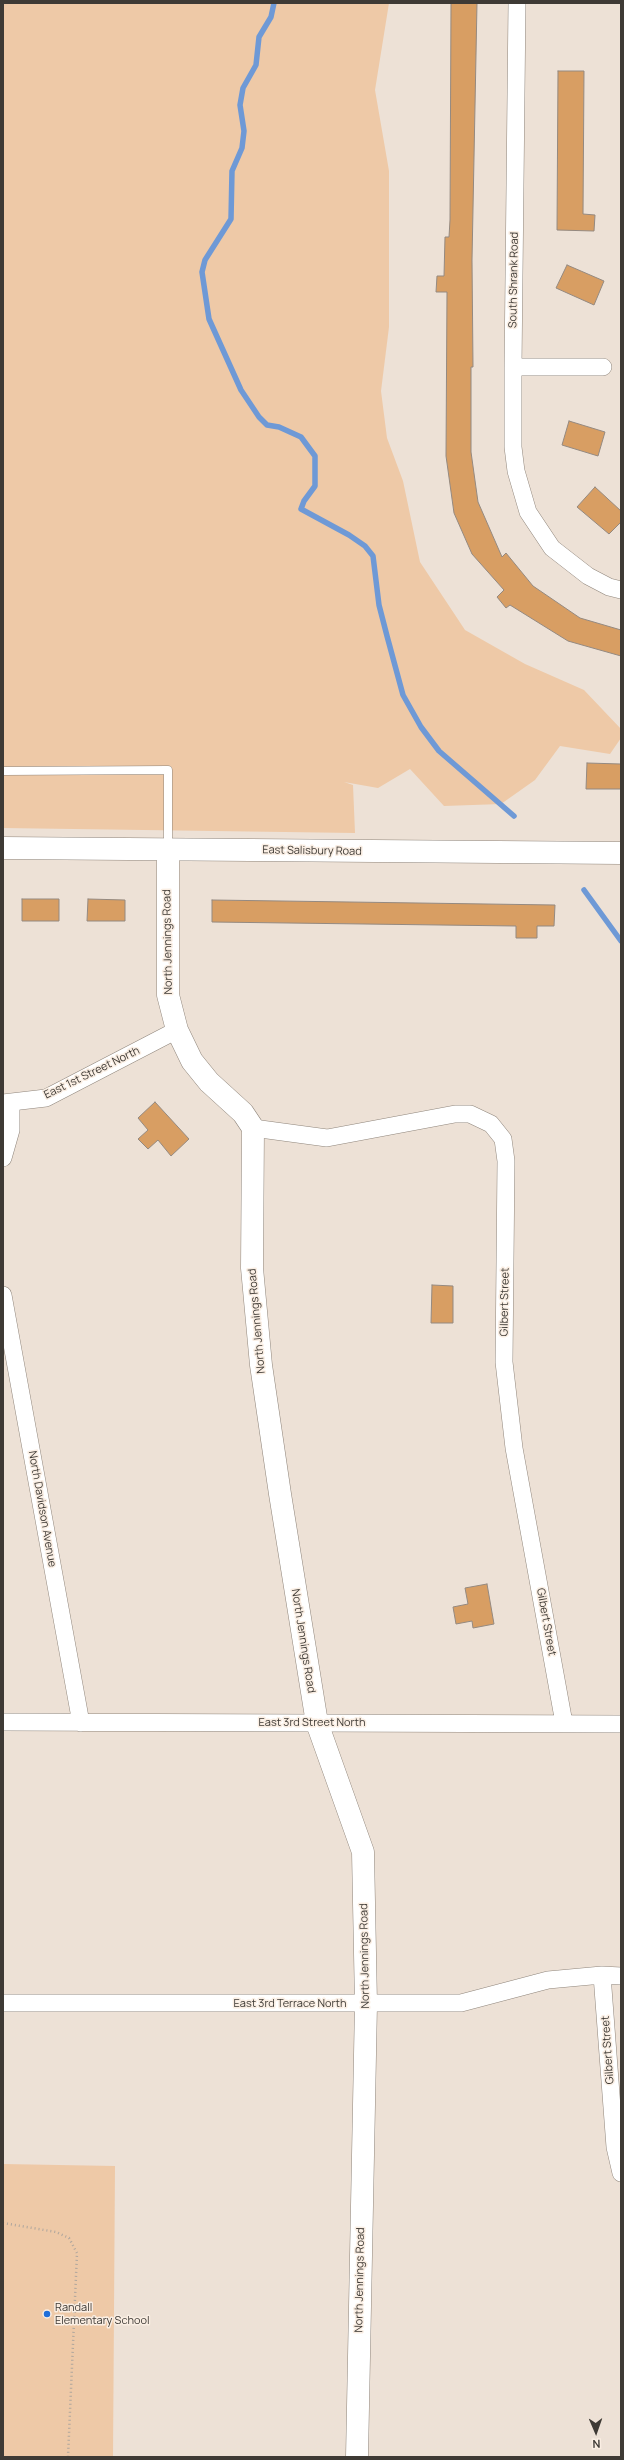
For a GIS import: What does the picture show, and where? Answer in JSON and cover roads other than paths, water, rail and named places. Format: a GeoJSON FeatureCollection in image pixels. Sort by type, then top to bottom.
{"type":"FeatureCollection","features":[{"type":"Feature","properties":{"kind":"street","name":"South Shrank Road"},"geometry":{"type":"LineString","coordinates":[[517,3],[513,366],[513,447],[516,471],[528,512],[552,548],[588,576],[609,587],[621,590]]}},
{"type":"Feature","properties":{"kind":"street"},"geometry":{"type":"LineString","coordinates":[[513,366],[603,366]]}},
{"type":"Feature","properties":{"kind":"street","name":"East Salisbury Road"},"geometry":{"type":"LineString","coordinates":[[3,848],[621,853]]}},
{"type":"Feature","properties":{"kind":"street","name":"North Jennings Road"},"geometry":{"type":"LineString","coordinates":[[168,849],[168,995],[177,1030],[192,1061],[210,1082],[243,1113],[253,1128],[252,1268],[261,1365],[317,1723],[363,1852],[366,2004],[357,2457]]}},
{"type":"Feature","properties":{"kind":"street","name":"East 1st Street North"},"geometry":{"type":"LineString","coordinates":[[7,1103],[46,1098],[177,1030]]}},
{"type":"Feature","properties":{"kind":"street"},"geometry":{"type":"LineString","coordinates":[[3,1158],[11,1130],[7,1103]]}},
{"type":"Feature","properties":{"kind":"street","name":"Gilbert Street"},"geometry":{"type":"LineString","coordinates":[[253,1128],[327,1138],[455,1114],[470,1114],[491,1124],[503,1139],[506,1161],[504,1362],[514,1448],[564,1723]]}},
{"type":"Feature","properties":{"kind":"street","name":"North Davidson Avenue"},"geometry":{"type":"LineString","coordinates":[[3,1295],[81,1723]]}},
{"type":"Feature","properties":{"kind":"street","name":"East 3rd Street North"},"geometry":{"type":"LineString","coordinates":[[3,1722],[621,1724]]}},
{"type":"Feature","properties":{"kind":"street","name":"Gilbert Street"},"geometry":{"type":"LineString","coordinates":[[602,1975],[615,2147],[621,2173]]}},
{"type":"Feature","properties":{"kind":"street","name":"East 3rd Terrace North"},"geometry":{"type":"LineString","coordinates":[[3,2003],[460,2003],[548,1980],[602,1975],[621,1976]]}},
{"type":"Feature","properties":{"kind":"lane"},"geometry":{"type":"LineString","coordinates":[[3,771],[168,770],[168,849]]}},
{"type":"Feature","properties":{"kind":"waterway"},"geometry":{"type":"LineString","coordinates":[[274,3],[271,17],[259,37],[256,65],[243,88],[240,105],[244,131],[242,148],[232,171],[231,219],[205,260],[202,272],[209,319],[241,390],[259,417],[267,425],[279,427],[301,437],[315,456],[315,486],[304,501],[301,509],[349,535],[365,546],[373,556],[379,605],[403,695],[421,727],[439,751],[514,816]]}},
{"type":"Feature","properties":{"kind":"waterway"},"geometry":{"type":"LineString","coordinates":[[584,890],[621,941]]}},
{"type":"Feature","properties":{"kind":"place","name":"Randall Elementary School"},"geometry":{"type":"Point","coordinates":[47,2314]}}]}
